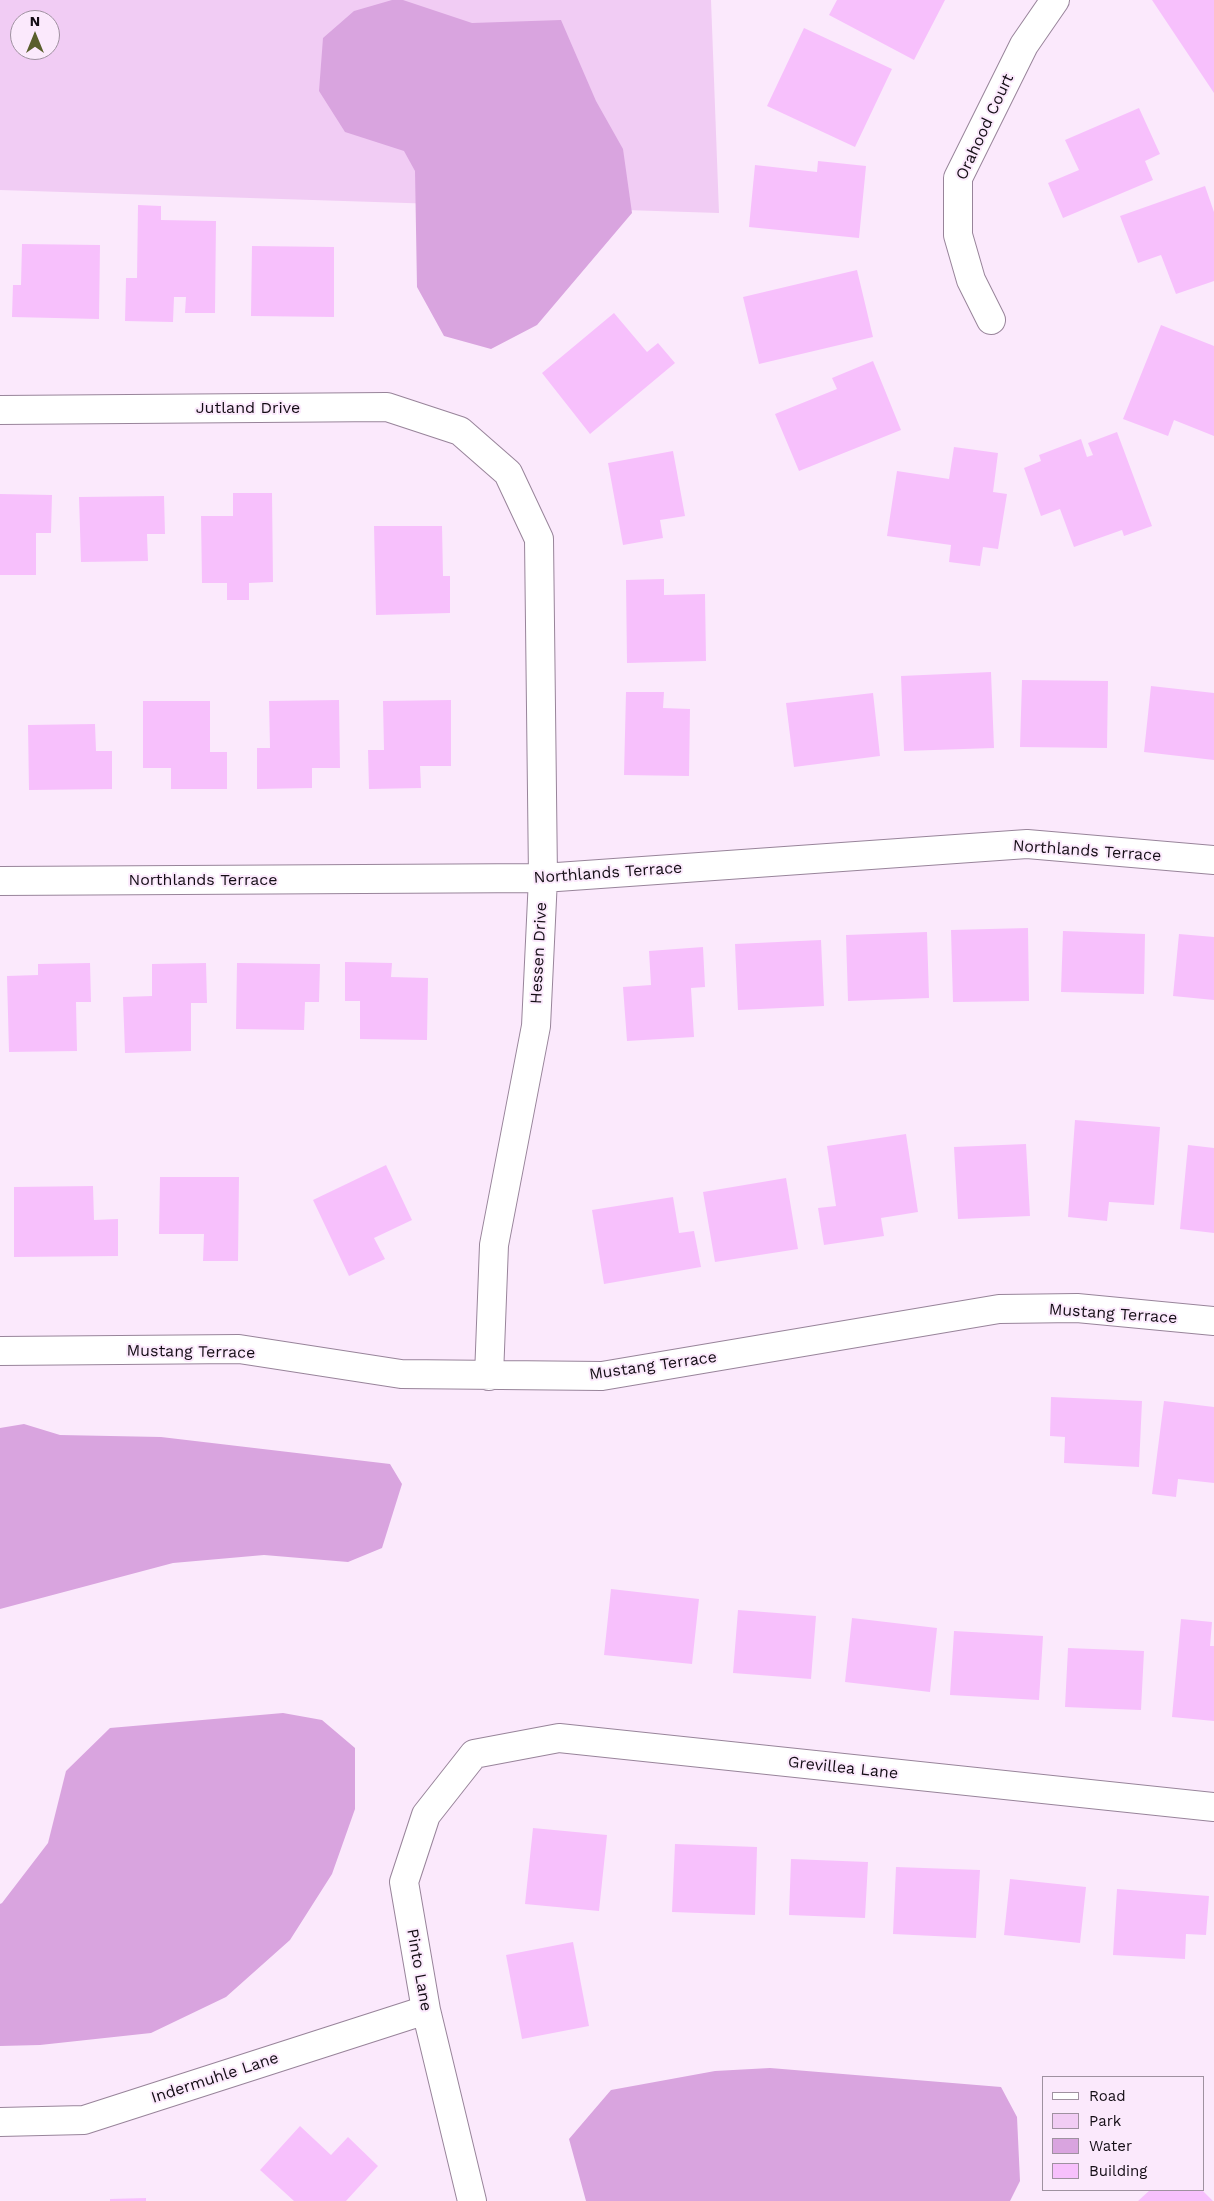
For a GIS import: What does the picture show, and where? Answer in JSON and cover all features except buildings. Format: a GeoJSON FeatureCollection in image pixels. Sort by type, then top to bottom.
{"type":"FeatureCollection","features":[{"type":"Feature","properties":{"kind":"street","name":"Orahood Court"},"geometry":{"type":"LineString","coordinates":[[990,320],[971,280],[958,235],[958,178],[1024,44],[1055,0]]}},
{"type":"Feature","properties":{"kind":"street","name":"Jutland Drive"},"geometry":{"type":"LineString","coordinates":[[0,410],[387,407],[460,431],[485,452]]}},
{"type":"Feature","properties":{"kind":"street","name":"Hessen Drive"},"geometry":{"type":"LineString","coordinates":[[485,452],[508,473],[539,539],[543,878],[536,1026],[494,1244],[489,1376]]}},
{"type":"Feature","properties":{"kind":"street","name":"Northlands Terrace"},"geometry":{"type":"LineString","coordinates":[[0,881],[543,878],[1027,844],[1214,860]]}},
{"type":"Feature","properties":{"kind":"street","name":"Mustang Terrace"},"geometry":{"type":"LineString","coordinates":[[0,1351],[239,1349],[401,1374],[602,1376],[999,1310],[1077,1308],[1214,1321]]}},
{"type":"Feature","properties":{"kind":"street","name":"Grevillea Lane"},"geometry":{"type":"LineString","coordinates":[[474,1754],[559,1738],[1214,1807]]}},
{"type":"Feature","properties":{"kind":"street","name":"Pinto Lane"},"geometry":{"type":"LineString","coordinates":[[472,2201],[426,2010],[404,1882],[426,1815],[474,1754]]}},
{"type":"Feature","properties":{"kind":"street","name":"Indermuhle Lane"},"geometry":{"type":"LineString","coordinates":[[0,2122],[84,2120],[426,2010]]}},
{"type":"Feature","properties":{"kind":"green space"},"geometry":{"type":"Polygon","coordinates":[[[0,0],[711,0],[719,213],[0,190],[0,0]]]}},
{"type":"Feature","properties":{"kind":"water"},"geometry":{"type":"Polygon","coordinates":[[[392,0],[403,0],[472,23],[561,20],[596,101],[623,149],[632,213],[537,325],[491,349],[444,336],[417,287],[415,171],[404,151],[345,132],[319,91],[323,38],[354,11],[392,0]]]}},
{"type":"Feature","properties":{"kind":"water"},"geometry":{"type":"Polygon","coordinates":[[[24,1424],[60,1435],[161,1437],[390,1464],[402,1484],[382,1548],[348,1562],[264,1555],[173,1563],[0,1609],[0,1428],[24,1424]]]}},
{"type":"Feature","properties":{"kind":"water"},"geometry":{"type":"Polygon","coordinates":[[[283,1713],[322,1720],[355,1748],[355,1809],[332,1874],[290,1940],[226,1997],[151,2033],[40,2045],[0,2046],[0,1904],[48,1843],[66,1771],[110,1728],[283,1713]]]}},
{"type":"Feature","properties":{"kind":"water"},"geometry":{"type":"Polygon","coordinates":[[[770,2068],[1001,2087],[1017,2117],[1020,2181],[1010,2201],[586,2201],[569,2139],[611,2090],[715,2071],[770,2068]]]}}]}
